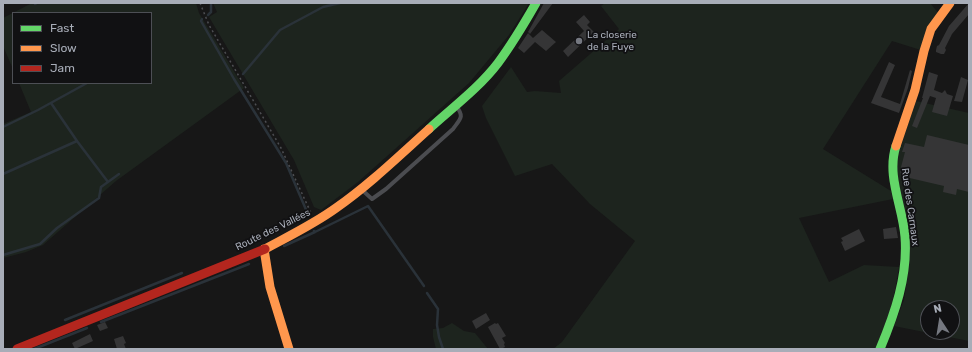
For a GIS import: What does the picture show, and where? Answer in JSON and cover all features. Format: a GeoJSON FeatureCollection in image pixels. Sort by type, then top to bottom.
{"type":"FeatureCollection","features":[{"type":"Feature","properties":{"kind":"main road","name":"Route des Vallées"},"geometry":{"type":"LineString","coordinates":[[17,349],[264,249],[315,222],[336,208],[360,189],[456,105],[480,82],[497,64],[519,33],[536,3]]}},
{"type":"Feature","properties":{"kind":"main road","name":"Rue des Carnaux"},"geometry":{"type":"LineString","coordinates":[[880,349],[894,315],[902,285],[905,256],[903,222],[892,170],[892,160],[915,90],[924,51],[931,30],[950,3]]}},
{"type":"Feature","properties":{"kind":"main road"},"geometry":{"type":"LineString","coordinates":[[264,249],[264,258],[268,278],[289,349]]}},
{"type":"Feature","properties":{"kind":"lane"},"geometry":{"type":"LineString","coordinates":[[360,189],[372,199],[386,189],[452,129],[461,118],[460,111],[456,105]]}},
{"type":"Feature","properties":{"kind":"path"},"geometry":{"type":"LineString","coordinates":[[200,3],[209,25],[281,148],[315,222]]}},
{"type":"Feature","properties":{"kind":"shaded area"},"geometry":{"type":"Polygon","coordinates":[[[32,3],[196,3],[199,13],[244,88],[116,181],[43,245],[26,252],[3,258],[3,124],[31,112],[19,84],[152,84],[152,12],[15,12],[32,3]]]}},
{"type":"Feature","properties":{"kind":"shaded area"},"geometry":{"type":"Polygon","coordinates":[[[213,3],[529,3],[509,35],[469,83],[358,182],[321,210],[314,207],[294,160],[209,17],[217,12],[213,3]]]}},
{"type":"Feature","properties":{"kind":"shaded area"},"geometry":{"type":"Polygon","coordinates":[[[605,3],[930,3],[940,15],[924,51],[892,41],[823,149],[891,191],[893,199],[799,218],[829,282],[864,265],[899,267],[889,316],[876,349],[553,349],[562,342],[635,241],[590,204],[552,164],[515,176],[486,118],[482,106],[511,67],[527,92],[535,91],[561,93],[559,81],[619,29],[601,6],[605,3]]]}},
{"type":"Feature","properties":{"kind":"shaded area"},"geometry":{"type":"Polygon","coordinates":[[[12,13],[12,67],[3,46],[3,18],[12,13]]]}},
{"type":"Feature","properties":{"kind":"shaded area"},"geometry":{"type":"Polygon","coordinates":[[[916,101],[969,113],[969,341],[960,339],[960,300],[920,300],[920,331],[894,326],[904,300],[909,267],[896,160],[916,101]]]}},
{"type":"Feature","properties":{"kind":"shaded area"},"geometry":{"type":"Polygon","coordinates":[[[452,323],[464,331],[475,333],[488,349],[436,349],[433,329],[443,328],[452,323]]]}},
{"type":"Feature","properties":{"kind":"building"},"geometry":{"type":"Polygon","coordinates":[[[544,3],[553,3],[530,34],[528,32],[544,3]]]}},
{"type":"Feature","properties":{"kind":"building"},"geometry":{"type":"Polygon","coordinates":[[[969,3],[969,14],[952,34],[945,48],[946,50],[944,54],[936,52],[937,46],[939,45],[949,26],[969,3]]]}},
{"type":"Feature","properties":{"kind":"building","name":"La closerie de la Fuye"},"geometry":{"type":"Polygon","coordinates":[[[584,15],[590,22],[587,25],[594,32],[568,57],[563,51],[584,31],[576,22],[584,15]]]}},
{"type":"Feature","properties":{"kind":"building"},"geometry":{"type":"Polygon","coordinates":[[[542,30],[556,42],[546,51],[535,42],[524,53],[518,48],[528,33],[533,38],[542,30]]]}},
{"type":"Feature","properties":{"kind":"building"},"geometry":{"type":"Polygon","coordinates":[[[889,62],[895,65],[881,97],[900,104],[910,70],[912,71],[908,88],[899,113],[871,103],[889,62]]]}},
{"type":"Feature","properties":{"kind":"building"},"geometry":{"type":"Polygon","coordinates":[[[929,72],[938,75],[934,90],[942,93],[945,90],[947,94],[953,96],[947,116],[932,112],[936,98],[930,96],[917,128],[912,126],[923,98],[929,72]]]}},
{"type":"Feature","properties":{"kind":"building"},"geometry":{"type":"Polygon","coordinates":[[[961,77],[968,80],[962,102],[954,101],[961,77]]]}},
{"type":"Feature","properties":{"kind":"building"},"geometry":{"type":"Polygon","coordinates":[[[927,135],[969,145],[969,192],[957,189],[956,195],[943,192],[944,186],[901,176],[900,171],[905,152],[902,152],[905,143],[924,147],[927,135]]]}},
{"type":"Feature","properties":{"kind":"building"},"geometry":{"type":"Polygon","coordinates":[[[896,227],[898,238],[884,239],[883,229],[896,227]]]}},
{"type":"Feature","properties":{"kind":"building"},"geometry":{"type":"Polygon","coordinates":[[[859,229],[865,241],[845,251],[841,238],[859,229]]]}},
{"type":"Feature","properties":{"kind":"building"},"geometry":{"type":"Polygon","coordinates":[[[486,313],[490,320],[476,329],[472,321],[486,313]]]}},
{"type":"Feature","properties":{"kind":"building"},"geometry":{"type":"Polygon","coordinates":[[[105,322],[108,328],[100,331],[97,325],[105,322]]]}},
{"type":"Feature","properties":{"kind":"building"},"geometry":{"type":"Polygon","coordinates":[[[498,323],[506,336],[502,338],[505,343],[505,347],[501,349],[488,327],[498,323]]]}},
{"type":"Feature","properties":{"kind":"building"},"geometry":{"type":"Polygon","coordinates":[[[90,334],[93,341],[75,349],[72,343],[90,334]]]}},
{"type":"Feature","properties":{"kind":"building"},"geometry":{"type":"Polygon","coordinates":[[[123,336],[126,343],[124,344],[126,349],[117,349],[114,339],[123,336]]]}},
{"type":"Feature","properties":{"kind":"waterway"},"geometry":{"type":"LineString","coordinates":[[208,15],[211,12],[211,3]]}},
{"type":"Feature","properties":{"kind":"waterway"},"geometry":{"type":"LineString","coordinates":[[243,74],[280,30],[323,7],[340,3]]}},
{"type":"Feature","properties":{"kind":"waterway"},"geometry":{"type":"LineString","coordinates":[[202,19],[201,21],[234,79],[286,163],[307,212]]}},
{"type":"Feature","properties":{"kind":"waterway"},"geometry":{"type":"LineString","coordinates":[[3,127],[85,84]]}},
{"type":"Feature","properties":{"kind":"waterway"},"geometry":{"type":"LineString","coordinates":[[3,174],[77,141],[51,103]]}},
{"type":"Feature","properties":{"kind":"waterway"},"geometry":{"type":"LineString","coordinates":[[77,141],[108,182]]}},
{"type":"Feature","properties":{"kind":"waterway"},"geometry":{"type":"LineString","coordinates":[[3,255],[40,244],[57,228],[99,198],[101,187],[119,174]]}},
{"type":"Feature","properties":{"kind":"waterway"},"geometry":{"type":"LineString","coordinates":[[314,231],[315,232],[368,206],[424,286]]}},
{"type":"Feature","properties":{"kind":"waterway"},"geometry":{"type":"LineString","coordinates":[[284,246],[315,232]]}},
{"type":"Feature","properties":{"kind":"waterway"},"geometry":{"type":"LineString","coordinates":[[101,322],[249,264]]}},
{"type":"Feature","properties":{"kind":"waterway"},"geometry":{"type":"LineString","coordinates":[[65,320],[182,273]]}},
{"type":"Feature","properties":{"kind":"waterway"},"geometry":{"type":"LineString","coordinates":[[427,293],[438,309],[437,325],[443,349]]}},
{"type":"Feature","properties":{"kind":"waterway"},"geometry":{"type":"LineString","coordinates":[[34,349],[87,328]]}},
{"type":"Feature","properties":{"kind":"traffic: fast"},"geometry":{"type":"LineString","coordinates":[[429,129],[491,72],[513,41],[536,3]]}},
{"type":"Feature","properties":{"kind":"traffic: fast"},"geometry":{"type":"LineString","coordinates":[[880,349],[891,322],[899,294],[904,266],[904,226],[896,192],[893,169],[893,157],[896,146]]}},
{"type":"Feature","properties":{"kind":"traffic: slow"},"geometry":{"type":"LineString","coordinates":[[896,146],[915,90],[931,29],[950,3]]}},
{"type":"Feature","properties":{"kind":"traffic: slow"},"geometry":{"type":"LineString","coordinates":[[265,249],[328,214],[384,170],[429,129]]}},
{"type":"Feature","properties":{"kind":"traffic: slow"},"geometry":{"type":"LineString","coordinates":[[264,249],[270,287],[289,349]]}},
{"type":"Feature","properties":{"kind":"traffic: jam"},"geometry":{"type":"LineString","coordinates":[[17,349],[265,249]]}},
{"type":"Feature","properties":{"kind":"place","name":"La closerie de la Fuye"},"geometry":{"type":"Point","coordinates":[579,41]}}]}
